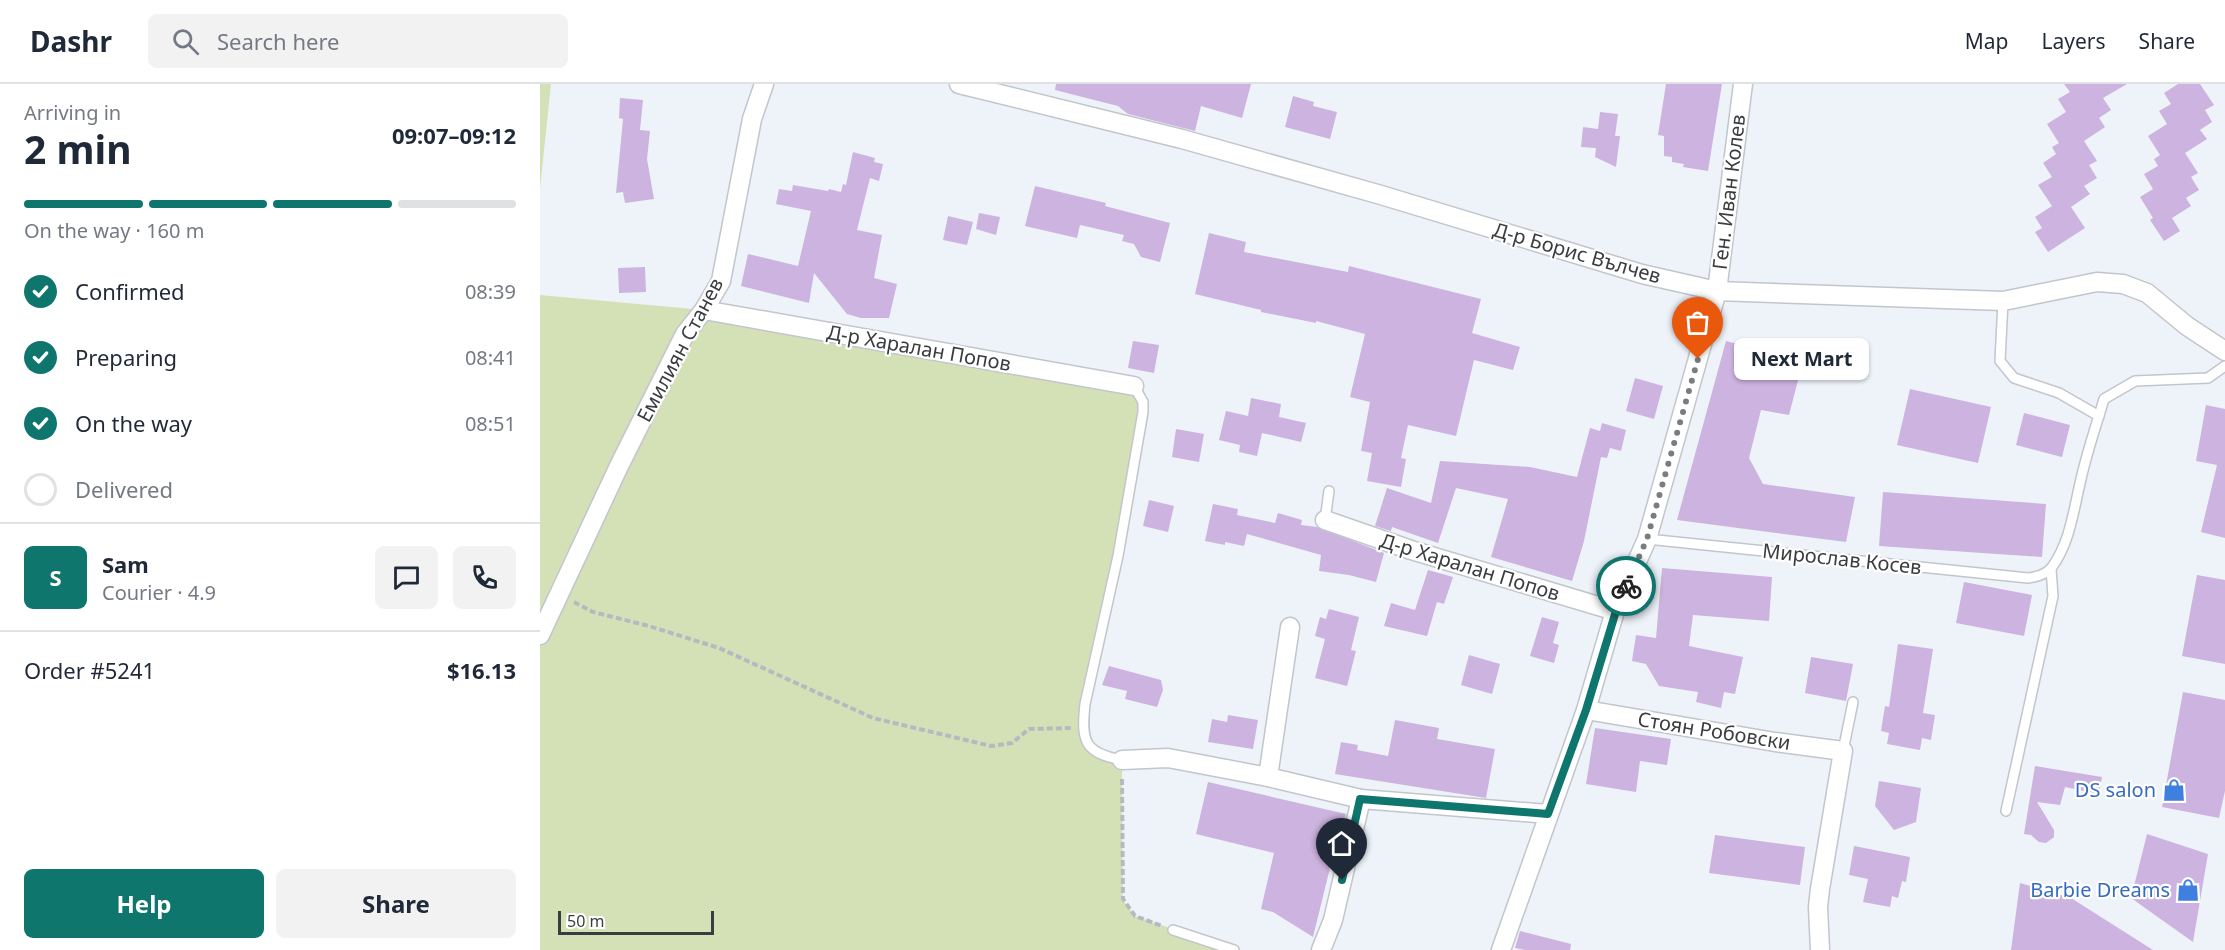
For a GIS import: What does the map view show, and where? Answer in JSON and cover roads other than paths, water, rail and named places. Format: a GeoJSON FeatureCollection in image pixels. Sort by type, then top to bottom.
{"type":"FeatureCollection","features":[{"type":"Feature","properties":{"kind":"street","name":"Емилиян Станев"},"geometry":{"type":"LineString","coordinates":[[540,635],[619,466],[685,334],[704,310],[721,281],[752,120],[764,84]]}},
{"type":"Feature","properties":{"kind":"street","name":"Д-р Борис Вълчев"},"geometry":{"type":"LineString","coordinates":[[959,84],[1182,139],[1381,195],[1642,274],[1717,291],[2003,301],[2097,282],[2123,284],[2147,293],[2187,326],[2225,351]]}},
{"type":"Feature","properties":{"kind":"street","name":"Ген. Иван Колев"},"geometry":{"type":"LineString","coordinates":[[1501,950],[1586,710],[1616,611],[1647,539],[1717,291],[1743,84]]}},
{"type":"Feature","properties":{"kind":"street","name":"Д-р Харалан Попов"},"geometry":{"type":"LineString","coordinates":[[704,310],[1134,386]]}},
{"type":"Feature","properties":{"kind":"street","name":"Д-р Харалан Попов"},"geometry":{"type":"LineString","coordinates":[[1325,520],[1411,550],[1616,611]]}},
{"type":"Feature","properties":{"kind":"street"},"geometry":{"type":"LineString","coordinates":[[1268,777],[1290,627]]}},
{"type":"Feature","properties":{"kind":"street","name":"Стоян Робовски"},"geometry":{"type":"LineString","coordinates":[[1586,710],[1775,742],[1843,751]]}},
{"type":"Feature","properties":{"kind":"street"},"geometry":{"type":"LineString","coordinates":[[1820,950],[1818,908],[1820,889],[1843,751]]}},
{"type":"Feature","properties":{"kind":"street"},"geometry":{"type":"LineString","coordinates":[[1122,760],[1168,758],[1268,777],[1360,799],[1548,814]]}},
{"type":"Feature","properties":{"kind":"street"},"geometry":{"type":"LineString","coordinates":[[1321,950],[1333,920],[1360,799]]}},
{"type":"Feature","properties":{"kind":"lane"},"geometry":{"type":"LineString","coordinates":[[2003,301],[2000,361],[2014,378],[2059,393],[2099,416]]}},
{"type":"Feature","properties":{"kind":"lane"},"geometry":{"type":"LineString","coordinates":[[2006,811],[2053,596],[2051,570],[2074,514],[2081,479],[2104,399],[2135,381],[2208,378],[2225,366]]}},
{"type":"Feature","properties":{"kind":"lane"},"geometry":{"type":"LineString","coordinates":[[1122,760],[1095,752],[1082,728],[1085,704],[1118,556],[1143,412],[1143,402],[1134,386]]}},
{"type":"Feature","properties":{"kind":"lane"},"geometry":{"type":"LineString","coordinates":[[1325,520],[1329,491]]}},
{"type":"Feature","properties":{"kind":"lane","name":"Мирослав Косев"},"geometry":{"type":"LineString","coordinates":[[1647,539],[2028,578],[2051,570]]}},
{"type":"Feature","properties":{"kind":"lane"},"geometry":{"type":"LineString","coordinates":[[1843,751],[1853,702]]}},
{"type":"Feature","properties":{"kind":"lane"},"geometry":{"type":"LineString","coordinates":[[1173,930],[1234,950]]}},
{"type":"Feature","properties":{"kind":"place","name":"Next Mart"},"geometry":{"type":"Point","coordinates":[1698,359]}},
{"type":"Feature","properties":{"kind":"place","name":"DS salon"},"geometry":{"type":"Point","coordinates":[2174,790]}},
{"type":"Feature","properties":{"kind":"place","name":"Barbie Dreams"},"geometry":{"type":"Point","coordinates":[2188,890]}}]}
